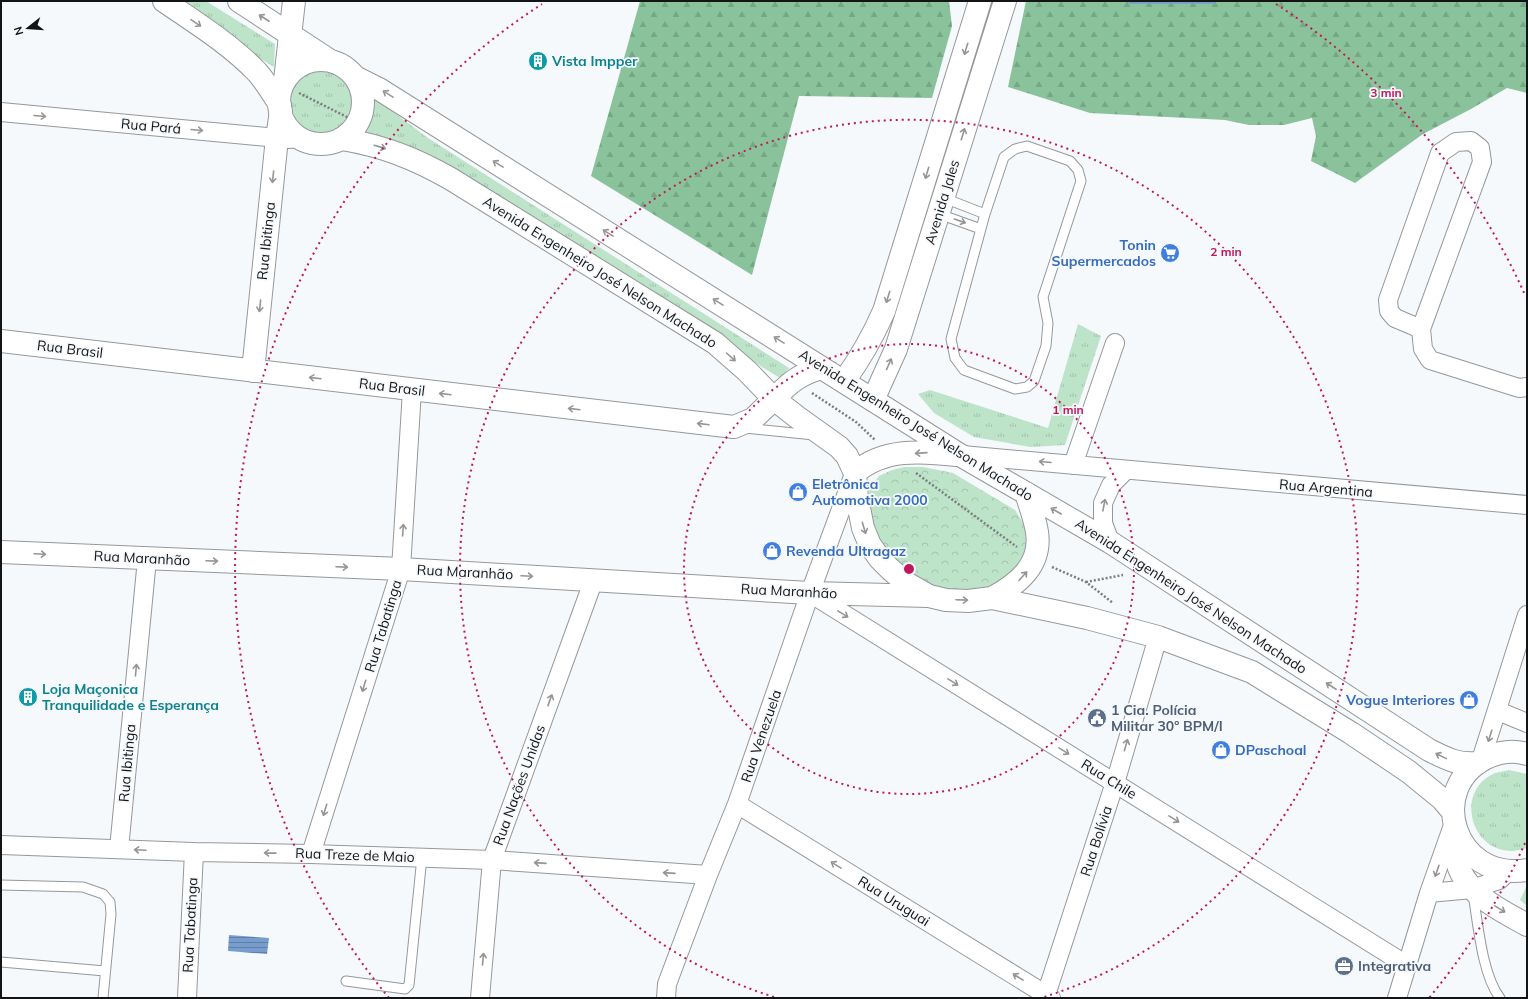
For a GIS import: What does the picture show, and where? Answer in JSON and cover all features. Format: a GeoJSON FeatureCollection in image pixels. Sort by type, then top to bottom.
{"type":"FeatureCollection","features":[{"type":"Feature","properties":{"kind":"main road"},"geometry":{"type":"LineString","coordinates":[[164,1],[214,35],[240,55],[257,73],[280,108],[285,122],[291,131],[310,142],[321,144],[342,138],[351,131],[358,122],[362,111],[363,99],[361,88],[356,77]]}},
{"type":"Feature","properties":{"kind":"main road"},"geometry":{"type":"LineString","coordinates":[[239,1],[329,60]]}},
{"type":"Feature","properties":{"kind":"main road","name":"Rua Ibitinga"},"geometry":{"type":"LineString","coordinates":[[253,371],[280,96],[284,82],[294,1]]}},
{"type":"Feature","properties":{"kind":"main road","name":"Avenida Jales"},"geometry":{"type":"LineString","coordinates":[[844,381],[858,362],[873,336],[884,311],[979,6]]}},
{"type":"Feature","properties":{"kind":"main road","name":"Avenida Jales"},"geometry":{"type":"LineString","coordinates":[[872,400],[896,349],[1003,8]]}},
{"type":"Feature","properties":{"kind":"main road"},"geometry":{"type":"LineString","coordinates":[[284,82],[294,70],[304,63],[316,60],[329,60]]}},
{"type":"Feature","properties":{"kind":"main road","name":"Avenida Engenheiro José Nelson Machado"},"geometry":{"type":"LineString","coordinates":[[329,60],[339,63],[356,77],[379,89],[960,455],[1110,542],[1429,750],[1446,759],[1464,764],[1480,762]]}},
{"type":"Feature","properties":{"kind":"main road","name":"Avenida Engenheiro José Nelson Machado"},"geometry":{"type":"LineString","coordinates":[[342,138],[367,143],[390,150],[427,165],[715,342],[747,371],[774,399],[797,418],[826,436],[843,452],[855,473],[857,498],[863,528],[870,544],[880,559],[908,584],[929,596],[968,601],[992,598],[1087,618],[1158,637],[1252,672],[1351,733],[1409,772],[1442,799],[1455,822],[1464,846],[1473,857],[1485,865],[1500,870],[1518,871]]}},
{"type":"Feature","properties":{"kind":"main road","name":"Rua Brasil"},"geometry":{"type":"LineString","coordinates":[[1,341],[734,427]]}},
{"type":"Feature","properties":{"kind":"main road"},"geometry":{"type":"LineString","coordinates":[[734,427],[753,418],[792,380],[806,373],[822,368]]}},
{"type":"Feature","properties":{"kind":"main road"},"geometry":{"type":"LineString","coordinates":[[855,473],[864,465],[878,458],[891,455],[927,452],[960,455]]}},
{"type":"Feature","properties":{"kind":"main road"},"geometry":{"type":"LineString","coordinates":[[992,598],[1008,590],[1022,578],[1034,560],[1038,533],[1026,493]]}},
{"type":"Feature","properties":{"kind":"main road","name":"Rua Maranhão"},"geometry":{"type":"LineString","coordinates":[[1,552],[400,569],[594,579],[810,593],[929,596]]}},
{"type":"Feature","properties":{"kind":"main road"},"geometry":{"type":"LineString","coordinates":[[1527,754],[1508,752],[1494,755],[1480,762],[1468,772],[1458,787],[1455,822],[1456,858],[1472,889],[1480,897],[1527,925]]}},
{"type":"Feature","properties":{"kind":"street","name":"Rua Pará"},"geometry":{"type":"LineString","coordinates":[[1,112],[288,139],[301,138]]}},
{"type":"Feature","properties":{"kind":"street"},"geometry":{"type":"LineString","coordinates":[[1421,329],[1395,318],[1389,312],[1388,300],[1440,154],[1456,142],[1471,141],[1480,148],[1482,162],[1421,329],[1423,350],[1430,360],[1519,388],[1527,387]]}},
{"type":"Feature","properties":{"kind":"street"},"geometry":{"type":"LineString","coordinates":[[1073,465],[1115,343]]}},
{"type":"Feature","properties":{"kind":"street","name":"Rua Tabatinga"},"geometry":{"type":"LineString","coordinates":[[311,854],[400,569],[412,390]]}},
{"type":"Feature","properties":{"kind":"street","name":"Rua Argentina"},"geometry":{"type":"LineString","coordinates":[[960,455],[1527,505]]}},
{"type":"Feature","properties":{"kind":"street"},"geometry":{"type":"LineString","coordinates":[[1110,542],[1103,523],[1104,503],[1112,484],[1125,470]]}},
{"type":"Feature","properties":{"kind":"street","name":"Rua Venezuela"},"geometry":{"type":"LineString","coordinates":[[666,998],[667,984],[708,875],[737,804],[810,593],[855,473]]}},
{"type":"Feature","properties":{"kind":"street","name":"Rua Ibitinga"},"geometry":{"type":"LineString","coordinates":[[119,849],[147,559]]}},
{"type":"Feature","properties":{"kind":"street","name":"Rua Nações Unidas"},"geometry":{"type":"LineString","coordinates":[[480,998],[492,860],[594,579]]}},
{"type":"Feature","properties":{"kind":"street","name":"Rua Chile"},"geometry":{"type":"LineString","coordinates":[[810,593],[1408,966]]}},
{"type":"Feature","properties":{"kind":"street"},"geometry":{"type":"LineString","coordinates":[[1480,762],[1498,711],[1527,615]]}},
{"type":"Feature","properties":{"kind":"street","name":"Rua Bolívia"},"geometry":{"type":"LineString","coordinates":[[1047,997],[1115,782],[1158,637]]}},
{"type":"Feature","properties":{"kind":"street"},"geometry":{"type":"LineString","coordinates":[[1498,711],[1527,723]]}},
{"type":"Feature","properties":{"kind":"street","name":"Rua Uruguai"},"geometry":{"type":"LineString","coordinates":[[737,804],[1047,997]]}},
{"type":"Feature","properties":{"kind":"street"},"geometry":{"type":"LineString","coordinates":[[1397,998],[1429,893],[1455,822]]}},
{"type":"Feature","properties":{"kind":"street","name":"Rua Treze de Maio"},"geometry":{"type":"LineString","coordinates":[[1,845],[492,860],[708,875]]}},
{"type":"Feature","properties":{"kind":"street","name":"Rua Tabatinga"},"geometry":{"type":"LineString","coordinates":[[187,998],[194,852]]}},
{"type":"Feature","properties":{"kind":"street"},"geometry":{"type":"LineString","coordinates":[[1429,893],[1472,889],[1499,880],[1518,871]]}},
{"type":"Feature","properties":{"kind":"lane"},"geometry":{"type":"LineString","coordinates":[[1027,146],[1070,161],[1078,170],[1081,181],[1043,297],[1048,323],[1046,346],[1034,381],[1027,387],[1015,389],[964,370],[954,358],[952,339],[985,214],[1004,158],[1015,149],[1027,146]]}},
{"type":"Feature","properties":{"kind":"lane"},"geometry":{"type":"LineString","coordinates":[[941,206],[985,214]]}},
{"type":"Feature","properties":{"kind":"lane"},"geometry":{"type":"LineString","coordinates":[[941,206],[981,229]]}},
{"type":"Feature","properties":{"kind":"lane"},"geometry":{"type":"LineString","coordinates":[[734,427],[826,436]]}},
{"type":"Feature","properties":{"kind":"lane"},"geometry":{"type":"LineString","coordinates":[[346,981],[405,989],[410,985],[422,858]]}},
{"type":"Feature","properties":{"kind":"lane"},"geometry":{"type":"LineString","coordinates":[[1,885],[83,887],[103,894],[110,902],[112,914],[103,998]]}},
{"type":"Feature","properties":{"kind":"lane"},"geometry":{"type":"LineString","coordinates":[[1472,889],[1482,947],[1491,980],[1500,998]]}},
{"type":"Feature","properties":{"kind":"lane"},"geometry":{"type":"LineString","coordinates":[[1,962],[105,971]]}},
{"type":"Feature","properties":{"kind":"path"},"geometry":{"type":"LineString","coordinates":[[284,82],[337,113],[358,122]]}},
{"type":"Feature","properties":{"kind":"path"},"geometry":{"type":"LineString","coordinates":[[792,380],[856,422],[891,455],[1034,560],[1086,582],[1152,569]]}},
{"type":"Feature","properties":{"kind":"green space"},"geometry":{"type":"Polygon","coordinates":[[[166,1],[206,1],[275,44],[274,67],[166,1]]]}},
{"type":"Feature","properties":{"kind":"green space"},"geometry":{"type":"Polygon","coordinates":[[[640,1],[949,1],[952,26],[932,98],[799,96],[752,275],[591,176],[640,1]]]}},
{"type":"Feature","properties":{"kind":"green space"},"geometry":{"type":"Polygon","coordinates":[[[1026,1],[1527,1],[1527,93],[1507,88],[1423,134],[1355,183],[1311,161],[1316,136],[1312,118],[1284,125],[1249,125],[1225,120],[1090,113],[1008,87],[1026,1]]]}},
{"type":"Feature","properties":{"kind":"green space"},"geometry":{"type":"Polygon","coordinates":[[[314,69],[328,69],[340,74],[349,83],[354,95],[352,115],[345,126],[328,135],[314,135],[302,130],[293,121],[288,109],[288,95],[293,83],[302,74],[314,69]]]}},
{"type":"Feature","properties":{"kind":"green space"},"geometry":{"type":"Polygon","coordinates":[[[376,99],[428,138],[789,368],[780,378],[417,154],[364,138],[376,99]]]}},
{"type":"Feature","properties":{"kind":"green space"},"geometry":{"type":"Polygon","coordinates":[[[1078,324],[1101,336],[1065,445],[1030,447],[974,437],[934,413],[918,394],[930,390],[1048,428],[1078,324]]]}},
{"type":"Feature","properties":{"kind":"green space"},"geometry":{"type":"Polygon","coordinates":[[[904,467],[923,467],[953,473],[1015,510],[1027,529],[1029,550],[1009,583],[963,598],[912,581],[874,538],[868,511],[869,490],[879,476],[892,470],[904,467]]]}},
{"type":"Feature","properties":{"kind":"green space"},"geometry":{"type":"Polygon","coordinates":[[[1509,770],[1527,774],[1527,848],[1514,851],[1497,848],[1486,841],[1477,831],[1472,818],[1471,805],[1475,792],[1482,781],[1495,773],[1509,770]]]}},
{"type":"Feature","properties":{"kind":"green space"},"geometry":{"type":"Polygon","coordinates":[[[1527,885],[1527,906],[1520,900],[1527,885]]]}},
{"type":"Feature","properties":{"kind":"water"},"geometry":{"type":"Polygon","coordinates":[[[229,935],[269,938],[267,954],[228,951],[229,935]]]}},
{"type":"Feature","properties":{"kind":"waterway"},"geometry":{"type":"LineString","coordinates":[[1131,1],[1213,1]]}},
{"type":"Feature","properties":{"kind":"place","name":"Vista Impper"},"geometry":{"type":"Point","coordinates":[538,61]}},
{"type":"Feature","properties":{"kind":"place","name":"Tonin Supermercados"},"geometry":{"type":"Point","coordinates":[1170,253]}},
{"type":"Feature","properties":{"kind":"place","name":"Eletrônica Automotiva 2000"},"geometry":{"type":"Point","coordinates":[798,492]}},
{"type":"Feature","properties":{"kind":"place","name":"Revenda Ultragaz"},"geometry":{"type":"Point","coordinates":[772,551]}},
{"type":"Feature","properties":{"kind":"place","name":"Loja Maçonica Tranquilidade e Esperança"},"geometry":{"type":"Point","coordinates":[28,697]}},
{"type":"Feature","properties":{"kind":"place","name":"Vogue Interiores"},"geometry":{"type":"Point","coordinates":[1469,700]}},
{"type":"Feature","properties":{"kind":"place","name":"1 Cia. Polícia Militar 30º BPM/I"},"geometry":{"type":"Point","coordinates":[1097,718]}},
{"type":"Feature","properties":{"kind":"place","name":"DPaschoal"},"geometry":{"type":"Point","coordinates":[1221,750]}},
{"type":"Feature","properties":{"kind":"place","name":"Integrativa"},"geometry":{"type":"Point","coordinates":[1344,966]}}]}
